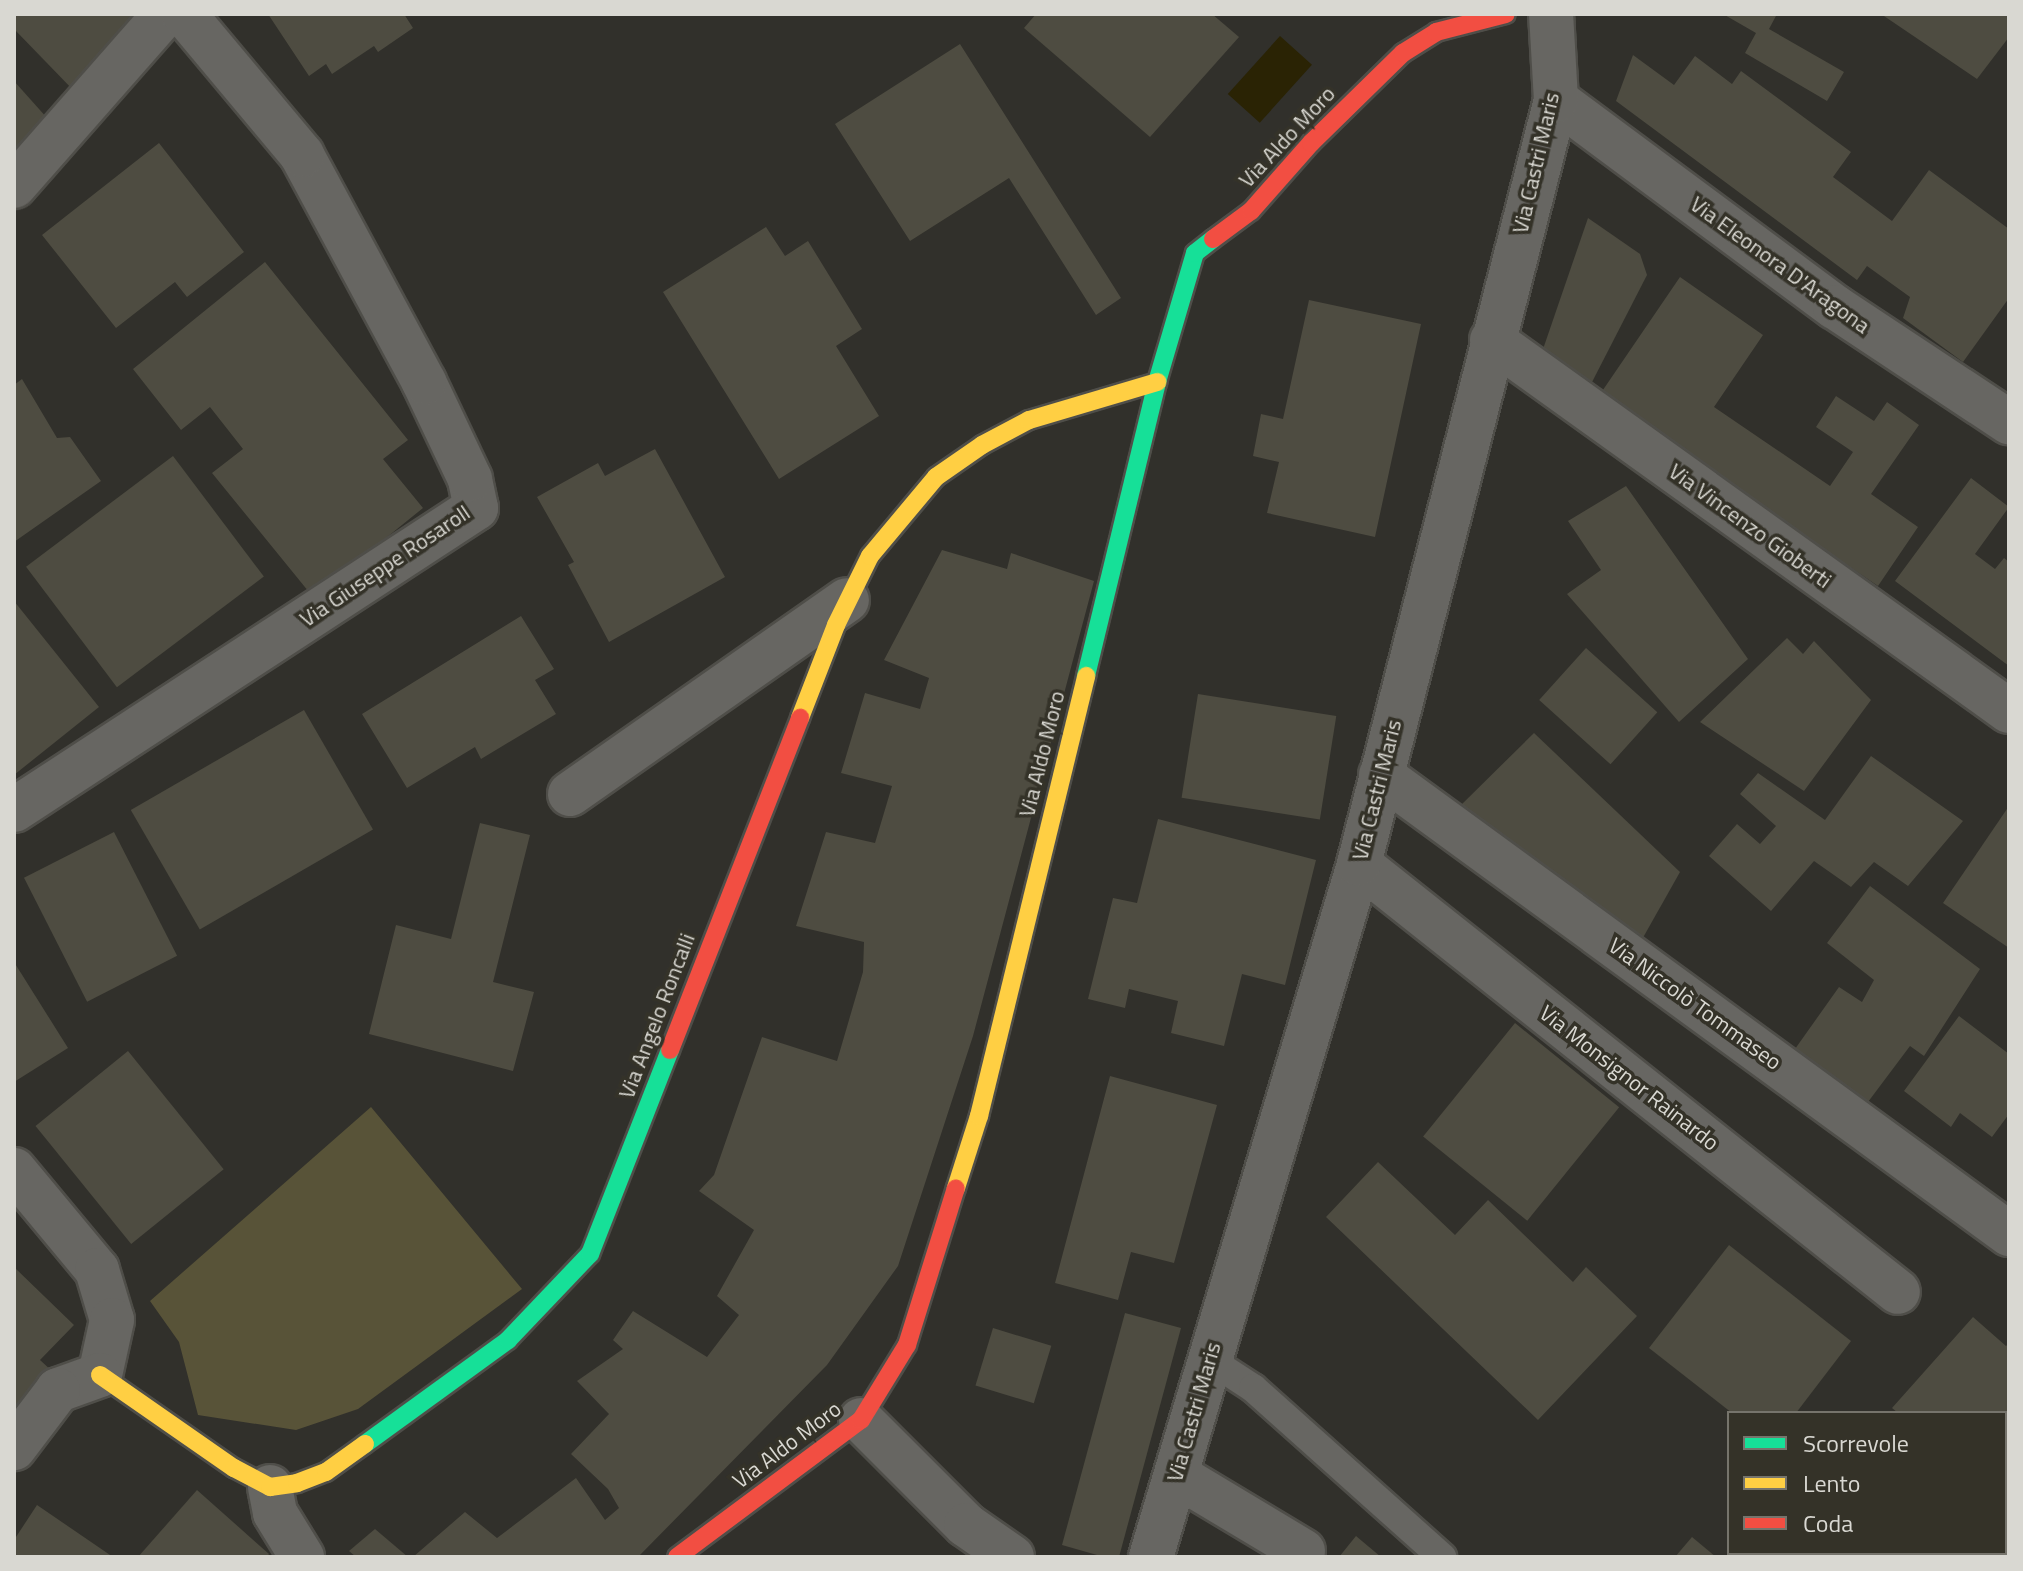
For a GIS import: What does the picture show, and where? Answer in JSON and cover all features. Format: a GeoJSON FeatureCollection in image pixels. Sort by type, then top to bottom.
{"type":"FeatureCollection","features":[{"type":"Feature","properties":{"kind":"street"},"geometry":{"type":"LineString","coordinates":[[14,186],[165,14]]}},
{"type":"Feature","properties":{"kind":"street","name":"Via Giuseppe Rosaroll"},"geometry":{"type":"LineString","coordinates":[[14,810],[476,508],[470,479],[430,395],[302,155],[184,14]]}},
{"type":"Feature","properties":{"kind":"street","name":"Via Aldo Moro"},"geometry":{"type":"LineString","coordinates":[[677,1557],[861,1420],[907,1345],[979,1116],[1157,382],[1195,253],[1251,211],[1311,143],[1403,53],[1436,32],[1506,14]]}},
{"type":"Feature","properties":{"kind":"street","name":"Via Castri Maris"},"geometry":{"type":"LineString","coordinates":[[1151,1557],[1359,864],[1556,100],[1551,14]]}},
{"type":"Feature","properties":{"kind":"street","name":"Via Eleonora D'Aragona"},"geometry":{"type":"LineString","coordinates":[[1556,100],[1835,307],[2009,422]]}},
{"type":"Feature","properties":{"kind":"street","name":"Via Vincenzo Gioberti"},"geometry":{"type":"LineString","coordinates":[[1492,340],[2009,711]]}},
{"type":"Feature","properties":{"kind":"street","name":"Via Angelo Roncalli"},"geometry":{"type":"LineString","coordinates":[[270,1487],[297,1483],[326,1472],[508,1340],[590,1254],[847,600],[870,556],[936,477],[982,445],[1029,420],[1157,382]]}},
{"type":"Feature","properties":{"kind":"street"},"geometry":{"type":"LineString","coordinates":[[570,794],[847,600]]}},
{"type":"Feature","properties":{"kind":"street","name":"Via Niccolò Tommaseo"},"geometry":{"type":"LineString","coordinates":[[1381,775],[2009,1234]]}},
{"type":"Feature","properties":{"kind":"street","name":"Via Monsignor Rainardo"},"geometry":{"type":"LineString","coordinates":[[1359,864],[1898,1292]]}},
{"type":"Feature","properties":{"kind":"street"},"geometry":{"type":"LineString","coordinates":[[14,1170],[97,1270],[112,1320],[100,1375]]}},
{"type":"Feature","properties":{"kind":"street"},"geometry":{"type":"LineString","coordinates":[[100,1375],[234,1468],[270,1487],[275,1513],[302,1557]]}},
{"type":"Feature","properties":{"kind":"street"},"geometry":{"type":"LineString","coordinates":[[14,1448],[58,1390],[100,1375]]}},
{"type":"Feature","properties":{"kind":"street"},"geometry":{"type":"LineString","coordinates":[[861,1420],[966,1525],[1012,1557]]}},
{"type":"Feature","properties":{"kind":"street"},"geometry":{"type":"LineString","coordinates":[[1176,1475],[1303,1551]]}},
{"type":"Feature","properties":{"kind":"lane"},"geometry":{"type":"LineString","coordinates":[[1210,1360],[1253,1388],[1442,1557]]}},
{"type":"Feature","properties":{"kind":"shaded area"},"geometry":{"type":"Polygon","coordinates":[[[1280,36],[1312,65],[1260,123],[1228,94],[1280,36]]]}},
{"type":"Feature","properties":{"kind":"shaded area"},"geometry":{"type":"Polygon","coordinates":[[[371,1107],[522,1289],[358,1409],[296,1430],[198,1415],[179,1342],[150,1301],[371,1107]]]}},
{"type":"Feature","properties":{"kind":"building"},"geometry":{"type":"Polygon","coordinates":[[[14,14],[149,14],[76,93],[14,29],[14,14]]]}},
{"type":"Feature","properties":{"kind":"building"},"geometry":{"type":"Polygon","coordinates":[[[268,14],[404,14],[413,28],[378,52],[374,46],[332,74],[326,64],[309,76],[268,14]]]}},
{"type":"Feature","properties":{"kind":"building"},"geometry":{"type":"Polygon","coordinates":[[[1036,14],[1212,14],[1239,37],[1150,137],[1024,28],[1036,14]]]}},
{"type":"Feature","properties":{"kind":"building"},"geometry":{"type":"Polygon","coordinates":[[[1723,14],[1777,14],[1769,29],[1844,72],[1827,101],[1745,53],[1756,33],[1723,14]]]}},
{"type":"Feature","properties":{"kind":"building"},"geometry":{"type":"Polygon","coordinates":[[[1881,14],[2009,14],[2009,37],[1977,79],[1881,14]]]}},
{"type":"Feature","properties":{"kind":"building"},"geometry":{"type":"Polygon","coordinates":[[[960,44],[1121,298],[1096,315],[1009,178],[910,241],[835,124],[960,44]]]}},
{"type":"Feature","properties":{"kind":"building"},"geometry":{"type":"Polygon","coordinates":[[[1633,55],[1674,85],[1695,56],[1732,84],[1741,71],[1851,152],[1833,177],[1892,221],[1929,170],[2009,229],[2009,298],[1963,362],[1903,318],[1910,297],[1867,266],[1857,280],[1616,101],[1633,55]]]}},
{"type":"Feature","properties":{"kind":"building"},"geometry":{"type":"Polygon","coordinates":[[[14,81],[56,128],[14,166],[14,81]]]}},
{"type":"Feature","properties":{"kind":"building"},"geometry":{"type":"Polygon","coordinates":[[[159,143],[244,252],[187,297],[175,282],[116,328],[42,235],[159,143]]]}},
{"type":"Feature","properties":{"kind":"building"},"geometry":{"type":"Polygon","coordinates":[[[1588,218],[1640,254],[1647,275],[1590,386],[1541,355],[1588,218]]]}},
{"type":"Feature","properties":{"kind":"building"},"geometry":{"type":"Polygon","coordinates":[[[766,227],[785,256],[808,241],[862,329],[836,346],[879,416],[779,479],[663,292],[766,227]]]}},
{"type":"Feature","properties":{"kind":"building"},"geometry":{"type":"Polygon","coordinates":[[[265,262],[408,440],[383,459],[423,508],[313,597],[212,473],[243,449],[210,407],[181,430],[133,369],[265,262]]]}},
{"type":"Feature","properties":{"kind":"building"},"geometry":{"type":"Polygon","coordinates":[[[1680,277],[1763,335],[1714,407],[1830,486],[1853,452],[1816,427],[1836,396],[1874,421],[1887,402],[1919,425],[1871,494],[1918,527],[1878,586],[1806,537],[1798,548],[1592,406],[1680,277]]]}},
{"type":"Feature","properties":{"kind":"building"},"geometry":{"type":"Polygon","coordinates":[[[1309,300],[1421,324],[1375,537],[1267,513],[1279,462],[1253,456],[1261,414],[1283,419],[1309,300]]]}},
{"type":"Feature","properties":{"kind":"building"},"geometry":{"type":"Polygon","coordinates":[[[22,379],[57,438],[70,437],[101,481],[14,542],[14,385],[22,379]]]}},
{"type":"Feature","properties":{"kind":"building"},"geometry":{"type":"Polygon","coordinates":[[[655,449],[725,577],[609,642],[568,565],[574,562],[537,497],[598,463],[605,476],[655,449]]]}},
{"type":"Feature","properties":{"kind":"building"},"geometry":{"type":"Polygon","coordinates":[[[173,456],[264,577],[117,687],[26,567],[173,456]]]}},
{"type":"Feature","properties":{"kind":"building"},"geometry":{"type":"Polygon","coordinates":[[[1971,478],[2009,507],[1975,554],[1995,569],[2004,558],[2009,562],[2009,666],[1895,581],[1971,478]]]}},
{"type":"Feature","properties":{"kind":"building"},"geometry":{"type":"Polygon","coordinates":[[[1626,486],[1748,659],[1679,722],[1567,594],[1601,570],[1568,521],[1626,486]]]}},
{"type":"Feature","properties":{"kind":"building"},"geometry":{"type":"Polygon","coordinates":[[[942,550],[1007,569],[1011,553],[1094,581],[973,1036],[898,1266],[827,1365],[638,1557],[413,1557],[465,1512],[497,1538],[576,1478],[605,1520],[619,1508],[608,1489],[571,1454],[609,1414],[577,1381],[623,1349],[613,1340],[633,1311],[707,1357],[739,1315],[717,1296],[754,1230],[699,1191],[714,1175],[762,1037],[837,1061],[863,972],[864,942],[796,926],[826,832],[875,843],[892,786],[841,773],[865,693],[920,709],[929,678],[884,660],[942,550]]]}},
{"type":"Feature","properties":{"kind":"building"},"geometry":{"type":"Polygon","coordinates":[[[14,601],[99,707],[14,775],[14,601]]]}},
{"type":"Feature","properties":{"kind":"building"},"geometry":{"type":"Polygon","coordinates":[[[521,616],[554,669],[535,680],[556,714],[481,759],[475,747],[407,788],[362,714],[521,616]]]}},
{"type":"Feature","properties":{"kind":"building"},"geometry":{"type":"Polygon","coordinates":[[[1787,638],[1803,654],[1814,641],[1871,700],[1804,791],[1700,722],[1787,638]]]}},
{"type":"Feature","properties":{"kind":"building"},"geometry":{"type":"Polygon","coordinates":[[[1586,648],[1657,712],[1611,764],[1539,700],[1586,648]]]}},
{"type":"Feature","properties":{"kind":"building"},"geometry":{"type":"Polygon","coordinates":[[[1198,694],[1336,716],[1320,820],[1182,798],[1198,694]]]}},
{"type":"Feature","properties":{"kind":"building"},"geometry":{"type":"Polygon","coordinates":[[[304,710],[373,830],[200,930],[131,810],[304,710]]]}},
{"type":"Feature","properties":{"kind":"building"},"geometry":{"type":"Polygon","coordinates":[[[1534,733],[1680,872],[1640,943],[1456,810],[1534,733]]]}},
{"type":"Feature","properties":{"kind":"building"},"geometry":{"type":"Polygon","coordinates":[[[1871,756],[1963,821],[1908,886],[1874,862],[1851,887],[1814,861],[1771,911],[1709,856],[1737,824],[1760,844],[1776,826],[1740,794],[1758,773],[1825,820],[1871,756]]]}},
{"type":"Feature","properties":{"kind":"building"},"geometry":{"type":"Polygon","coordinates":[[[2009,806],[2009,948],[1943,903],[2009,806]]]}},
{"type":"Feature","properties":{"kind":"building"},"geometry":{"type":"Polygon","coordinates":[[[1158,819],[1316,860],[1285,985],[1242,974],[1224,1046],[1171,1033],[1178,1001],[1129,989],[1125,1008],[1088,999],[1113,898],[1137,903],[1158,819]]]}},
{"type":"Feature","properties":{"kind":"building"},"geometry":{"type":"Polygon","coordinates":[[[480,823],[530,835],[493,982],[534,992],[513,1071],[369,1034],[396,925],[451,939],[480,823]]]}},
{"type":"Feature","properties":{"kind":"building"},"geometry":{"type":"Polygon","coordinates":[[[114,832],[177,956],[87,1002],[24,878],[114,832]]]}},
{"type":"Feature","properties":{"kind":"building"},"geometry":{"type":"Polygon","coordinates":[[[1870,886],[1980,969],[1924,1056],[1910,1046],[1868,1102],[1795,1049],[1839,987],[1862,1002],[1874,980],[1827,943],[1870,886]]]}},
{"type":"Feature","properties":{"kind":"building"},"geometry":{"type":"Polygon","coordinates":[[[14,962],[68,1048],[14,1082],[14,962]]]}},
{"type":"Feature","properties":{"kind":"building"},"geometry":{"type":"Polygon","coordinates":[[[1959,1016],[2009,1054],[2009,1114],[1992,1137],[1960,1113],[1951,1127],[1904,1091],[1959,1016]]]}},
{"type":"Feature","properties":{"kind":"building"},"geometry":{"type":"Polygon","coordinates":[[[1515,1023],[1619,1107],[1527,1221],[1423,1136],[1515,1023]]]}},
{"type":"Feature","properties":{"kind":"building"},"geometry":{"type":"Polygon","coordinates":[[[128,1051],[224,1169],[131,1244],[36,1126],[128,1051]]]}},
{"type":"Feature","properties":{"kind":"building"},"geometry":{"type":"Polygon","coordinates":[[[1110,1076],[1217,1105],[1174,1263],[1131,1252],[1118,1300],[1055,1283],[1110,1076]]]}},
{"type":"Feature","properties":{"kind":"building"},"geometry":{"type":"Polygon","coordinates":[[[1378,1162],[1455,1235],[1488,1200],[1573,1282],[1586,1267],[1637,1316],[1538,1420],[1326,1217],[1378,1162]]]}},
{"type":"Feature","properties":{"kind":"building"},"geometry":{"type":"Polygon","coordinates":[[[1729,1245],[1851,1341],[1798,1411],[1729,1411],[1649,1348],[1729,1245]]]}},
{"type":"Feature","properties":{"kind":"building"},"geometry":{"type":"Polygon","coordinates":[[[14,1267],[74,1325],[40,1360],[53,1372],[14,1424],[14,1267]]]}},
{"type":"Feature","properties":{"kind":"building"},"geometry":{"type":"Polygon","coordinates":[[[1125,1313],[1181,1328],[1119,1557],[1104,1557],[1062,1545],[1125,1313]]]}},
{"type":"Feature","properties":{"kind":"building"},"geometry":{"type":"Polygon","coordinates":[[[1973,1317],[2006,1346],[2009,1343],[2009,1485],[2007,1487],[2007,1411],[1896,1411],[1892,1408],[1973,1317]]]}},
{"type":"Feature","properties":{"kind":"building"},"geometry":{"type":"Polygon","coordinates":[[[993,1328],[1051,1346],[1034,1403],[975,1385],[993,1328]]]}},
{"type":"Feature","properties":{"kind":"building"},"geometry":{"type":"Polygon","coordinates":[[[197,1490],[269,1554],[267,1557],[138,1557],[197,1490]]]}},
{"type":"Feature","properties":{"kind":"building"},"geometry":{"type":"Polygon","coordinates":[[[37,1505],[113,1557],[14,1557],[14,1540],[37,1505]]]}},
{"type":"Feature","properties":{"kind":"building"},"geometry":{"type":"Polygon","coordinates":[[[375,1529],[408,1557],[356,1557],[349,1551],[375,1529]]]}},
{"type":"Feature","properties":{"kind":"building"},"geometry":{"type":"Polygon","coordinates":[[[1356,1536],[1381,1557],[1339,1557],[1356,1536]]]}},
{"type":"Feature","properties":{"kind":"building"},"geometry":{"type":"Polygon","coordinates":[[[1692,1537],[1716,1557],[1675,1557],[1692,1537]]]}},
{"type":"Feature","properties":{"kind":"building"},"geometry":{"type":"Polygon","coordinates":[[[1948,1555],[2006,1555],[2006,1557],[1948,1555]]]}},
{"type":"Feature","properties":{"kind":"traffic: fast"},"geometry":{"type":"LineString","coordinates":[[1086,676],[1157,382],[1195,253],[1213,239]]}},
{"type":"Feature","properties":{"kind":"traffic: fast"},"geometry":{"type":"LineString","coordinates":[[365,1444],[508,1340],[590,1254],[670,1050]]}},
{"type":"Feature","properties":{"kind":"traffic: slow"},"geometry":{"type":"LineString","coordinates":[[800,718],[836,625],[870,556],[936,477],[982,445],[1029,420],[1157,382]]}},
{"type":"Feature","properties":{"kind":"traffic: slow"},"geometry":{"type":"LineString","coordinates":[[956,1188],[979,1116],[1086,676]]}},
{"type":"Feature","properties":{"kind":"traffic: slow"},"geometry":{"type":"LineString","coordinates":[[100,1375],[234,1468],[270,1487],[297,1483],[326,1472],[365,1444]]}},
{"type":"Feature","properties":{"kind":"traffic: jam"},"geometry":{"type":"LineString","coordinates":[[1213,239],[1251,211],[1311,143],[1403,53],[1436,32],[1506,14]]}},
{"type":"Feature","properties":{"kind":"traffic: jam"},"geometry":{"type":"LineString","coordinates":[[670,1050],[800,718]]}},
{"type":"Feature","properties":{"kind":"traffic: jam"},"geometry":{"type":"LineString","coordinates":[[677,1557],[861,1420],[907,1345],[956,1188]]}}]}
